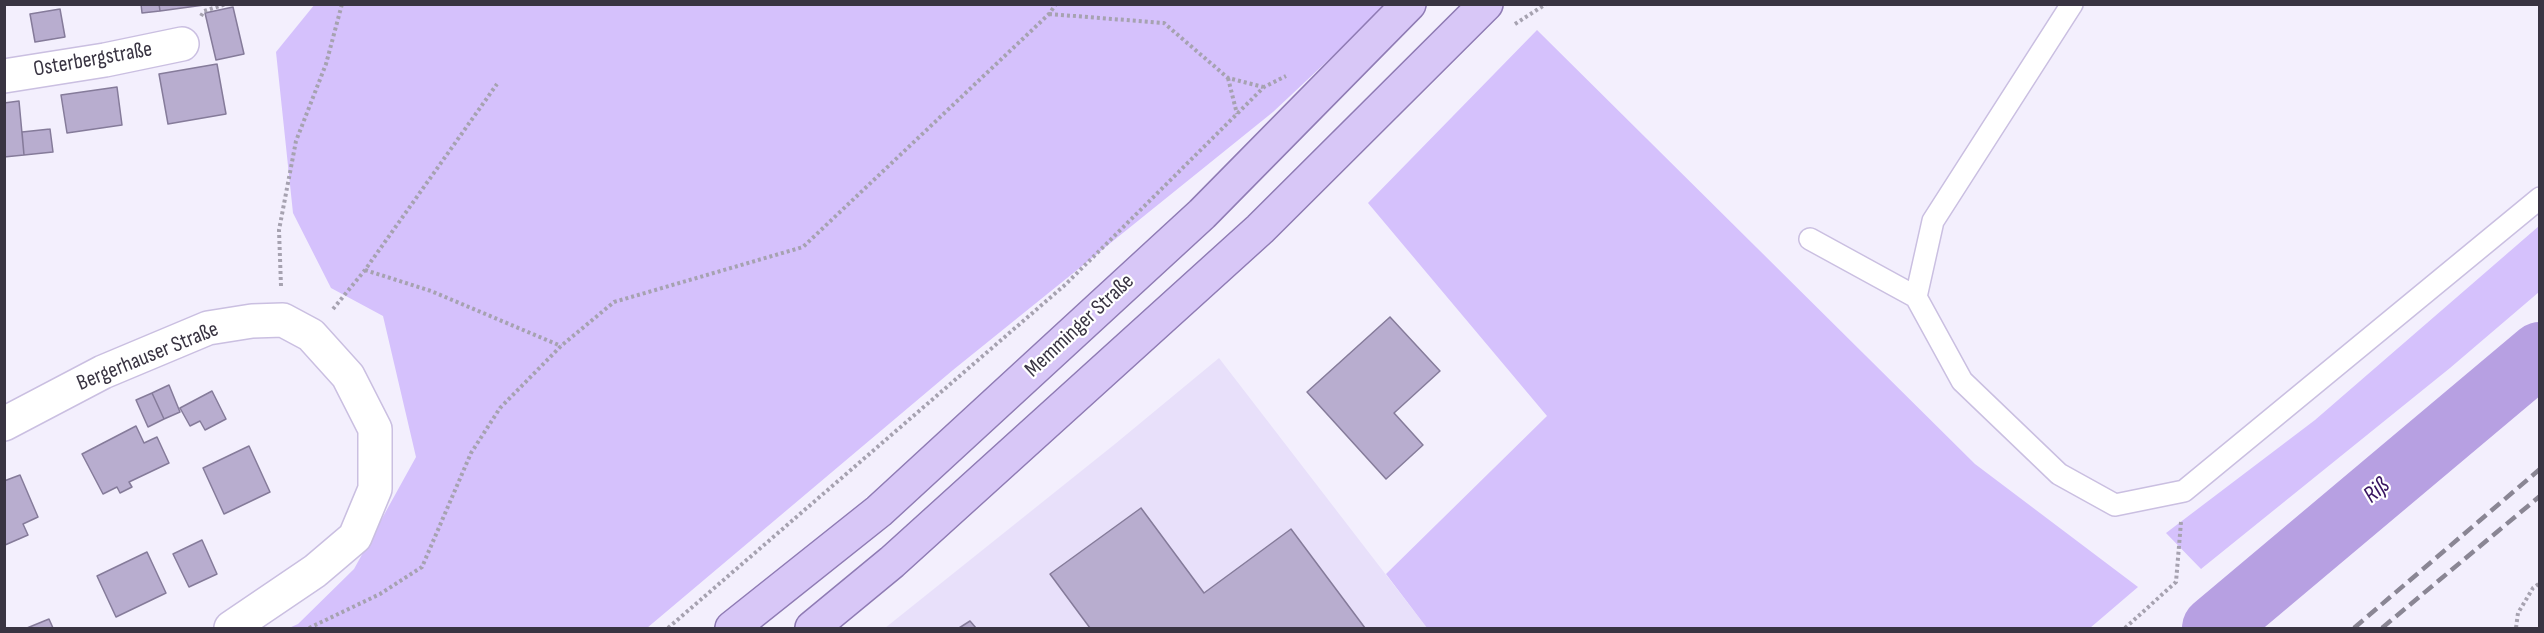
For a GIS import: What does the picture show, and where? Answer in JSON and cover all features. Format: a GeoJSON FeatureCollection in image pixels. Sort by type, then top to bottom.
{"type":"FeatureCollection","features":[{"type":"Feature","properties":{"kind":"main road","name":"Memminger Straße"},"geometry":{"type":"LineString","coordinates":[[732,628],[879,511],[1202,214],[1409,4]]}},
{"type":"Feature","properties":{"kind":"main road"},"geometry":{"type":"LineString","coordinates":[[812,628],[892,562],[1260,229],[1486,4]]}},
{"type":"Feature","properties":{"kind":"main road","name":"Osterbergstraße"},"geometry":{"type":"LineString","coordinates":[[4,76],[105,60],[182,44]]}},
{"type":"Feature","properties":{"kind":"main road","name":"Bergerhauser Straße"},"geometry":{"type":"LineString","coordinates":[[4,424],[104,372],[208,328],[252,321],[297,327]]}},
{"type":"Feature","properties":{"kind":"main road"},"geometry":{"type":"LineString","coordinates":[[231,628],[315,571],[355,537],[375,489],[375,429],[348,376],[297,327]]}},
{"type":"Feature","properties":{"kind":"lane"},"geometry":{"type":"LineString","coordinates":[[1916,297],[1933,221],[2072,4]]}},
{"type":"Feature","properties":{"kind":"lane"},"geometry":{"type":"LineString","coordinates":[[1810,239],[1916,297],[1962,381],[2059,474],[2115,505],[2184,491],[2540,198]]}},
{"type":"Feature","properties":{"kind":"path"},"geometry":{"type":"LineString","coordinates":[[342,4],[326,64],[296,141],[279,230],[297,327],[365,270],[497,84]]}},
{"type":"Feature","properties":{"kind":"path"},"geometry":{"type":"LineString","coordinates":[[309,628],[380,594],[422,567],[471,453],[482,435],[500,408],[561,346],[614,302],[804,247],[1056,4]]}},
{"type":"Feature","properties":{"kind":"path"},"geometry":{"type":"LineString","coordinates":[[1048,14],[1164,23],[1228,78],[1264,87]]}},
{"type":"Feature","properties":{"kind":"path"},"geometry":{"type":"LineString","coordinates":[[668,628],[1066,284],[1264,87],[1294,72]]}},
{"type":"Feature","properties":{"kind":"path"},"geometry":{"type":"LineString","coordinates":[[1228,78],[1237,114]]}},
{"type":"Feature","properties":{"kind":"path"},"geometry":{"type":"LineString","coordinates":[[365,270],[431,291],[561,346]]}},
{"type":"Feature","properties":{"kind":"path"},"geometry":{"type":"LineString","coordinates":[[2125,628],[2176,582],[2184,491]]}},
{"type":"Feature","properties":{"kind":"path"},"geometry":{"type":"LineString","coordinates":[[2516,628],[2518,613],[2533,588],[2540,583]]}},
{"type":"Feature","properties":{"kind":"shaded area"},"geometry":{"type":"Polygon","coordinates":[[[315,4],[1387,5],[1273,112],[953,370],[647,628],[289,628],[298,624],[354,569],[416,457],[383,316],[331,288],[293,213],[276,52],[315,4]]]}},
{"type":"Feature","properties":{"kind":"shaded area"},"geometry":{"type":"Polygon","coordinates":[[[1537,30],[1975,464],[2138,587],[2090,628],[1427,628],[1386,574],[1547,416],[1368,203],[1537,30]]]}},
{"type":"Feature","properties":{"kind":"shaded area"},"geometry":{"type":"Polygon","coordinates":[[[2539,226],[2539,292],[2450,368],[2201,569],[2166,533],[2315,420],[2539,226]]]}},
{"type":"Feature","properties":{"kind":"shaded area"},"geometry":{"type":"Polygon","coordinates":[[[1219,358],[1427,628],[885,628],[1115,444],[1219,358]]]}},
{"type":"Feature","properties":{"kind":"building"},"geometry":{"type":"Polygon","coordinates":[[[141,4],[159,4],[160,11],[142,13],[141,4]]]}},
{"type":"Feature","properties":{"kind":"building"},"geometry":{"type":"Polygon","coordinates":[[[159,4],[204,4],[204,5],[160,11],[159,4]]]}},
{"type":"Feature","properties":{"kind":"building"},"geometry":{"type":"Polygon","coordinates":[[[233,7],[244,54],[216,60],[205,13],[233,7]]]}},
{"type":"Feature","properties":{"kind":"building"},"geometry":{"type":"Polygon","coordinates":[[[60,9],[65,37],[35,42],[30,14],[60,9]]]}},
{"type":"Feature","properties":{"kind":"building"},"geometry":{"type":"Polygon","coordinates":[[[217,64],[226,114],[168,124],[159,74],[217,64]]]}},
{"type":"Feature","properties":{"kind":"building"},"geometry":{"type":"Polygon","coordinates":[[[117,87],[122,125],[67,133],[61,95],[117,87]]]}},
{"type":"Feature","properties":{"kind":"building"},"geometry":{"type":"Polygon","coordinates":[[[19,101],[24,155],[4,157],[4,103],[19,101]]]}},
{"type":"Feature","properties":{"kind":"building"},"geometry":{"type":"Polygon","coordinates":[[[50,129],[53,152],[24,155],[22,132],[50,129]]]}},
{"type":"Feature","properties":{"kind":"building"},"geometry":{"type":"Polygon","coordinates":[[[1390,317],[1440,371],[1394,413],[1423,445],[1386,479],[1307,392],[1390,317]]]}},
{"type":"Feature","properties":{"kind":"building"},"geometry":{"type":"Polygon","coordinates":[[[169,385],[180,412],[164,419],[152,393],[169,385]]]}},
{"type":"Feature","properties":{"kind":"building"},"geometry":{"type":"Polygon","coordinates":[[[212,391],[226,419],[205,430],[200,421],[190,426],[180,408],[212,391]]]}},
{"type":"Feature","properties":{"kind":"building"},"geometry":{"type":"Polygon","coordinates":[[[152,393],[164,419],[148,427],[136,400],[152,393]]]}},
{"type":"Feature","properties":{"kind":"building"},"geometry":{"type":"Polygon","coordinates":[[[136,426],[144,443],[157,437],[169,463],[129,482],[132,487],[120,493],[117,487],[103,494],[82,454],[136,426]]]}},
{"type":"Feature","properties":{"kind":"building"},"geometry":{"type":"Polygon","coordinates":[[[249,446],[270,492],[224,514],[203,468],[249,446]]]}},
{"type":"Feature","properties":{"kind":"building"},"geometry":{"type":"Polygon","coordinates":[[[20,475],[38,517],[23,524],[28,535],[5,545],[4,481],[20,475]]]}},
{"type":"Feature","properties":{"kind":"building"},"geometry":{"type":"Polygon","coordinates":[[[1141,508],[1204,593],[1291,529],[1365,628],[1090,628],[1050,574],[1141,508]]]}},
{"type":"Feature","properties":{"kind":"building"},"geometry":{"type":"Polygon","coordinates":[[[202,540],[217,574],[189,587],[173,554],[202,540]]]}},
{"type":"Feature","properties":{"kind":"building"},"geometry":{"type":"Polygon","coordinates":[[[147,552],[166,593],[116,617],[97,576],[147,552]]]}},
{"type":"Feature","properties":{"kind":"building"},"geometry":{"type":"Polygon","coordinates":[[[49,619],[53,628],[27,628],[49,619]]]}},
{"type":"Feature","properties":{"kind":"building"},"geometry":{"type":"Polygon","coordinates":[[[970,621],[976,628],[959,628],[970,621]]]}},
{"type":"Feature","properties":{"kind":"waterway","name":"Riß"},"geometry":{"type":"LineString","coordinates":[[2214,628],[2540,354]]}},
{"type":"Feature","properties":{"kind":"railway"},"geometry":{"type":"LineString","coordinates":[[2354,628],[2540,469]]}},
{"type":"Feature","properties":{"kind":"railway"},"geometry":{"type":"LineString","coordinates":[[2382,628],[2540,496]]}}]}
